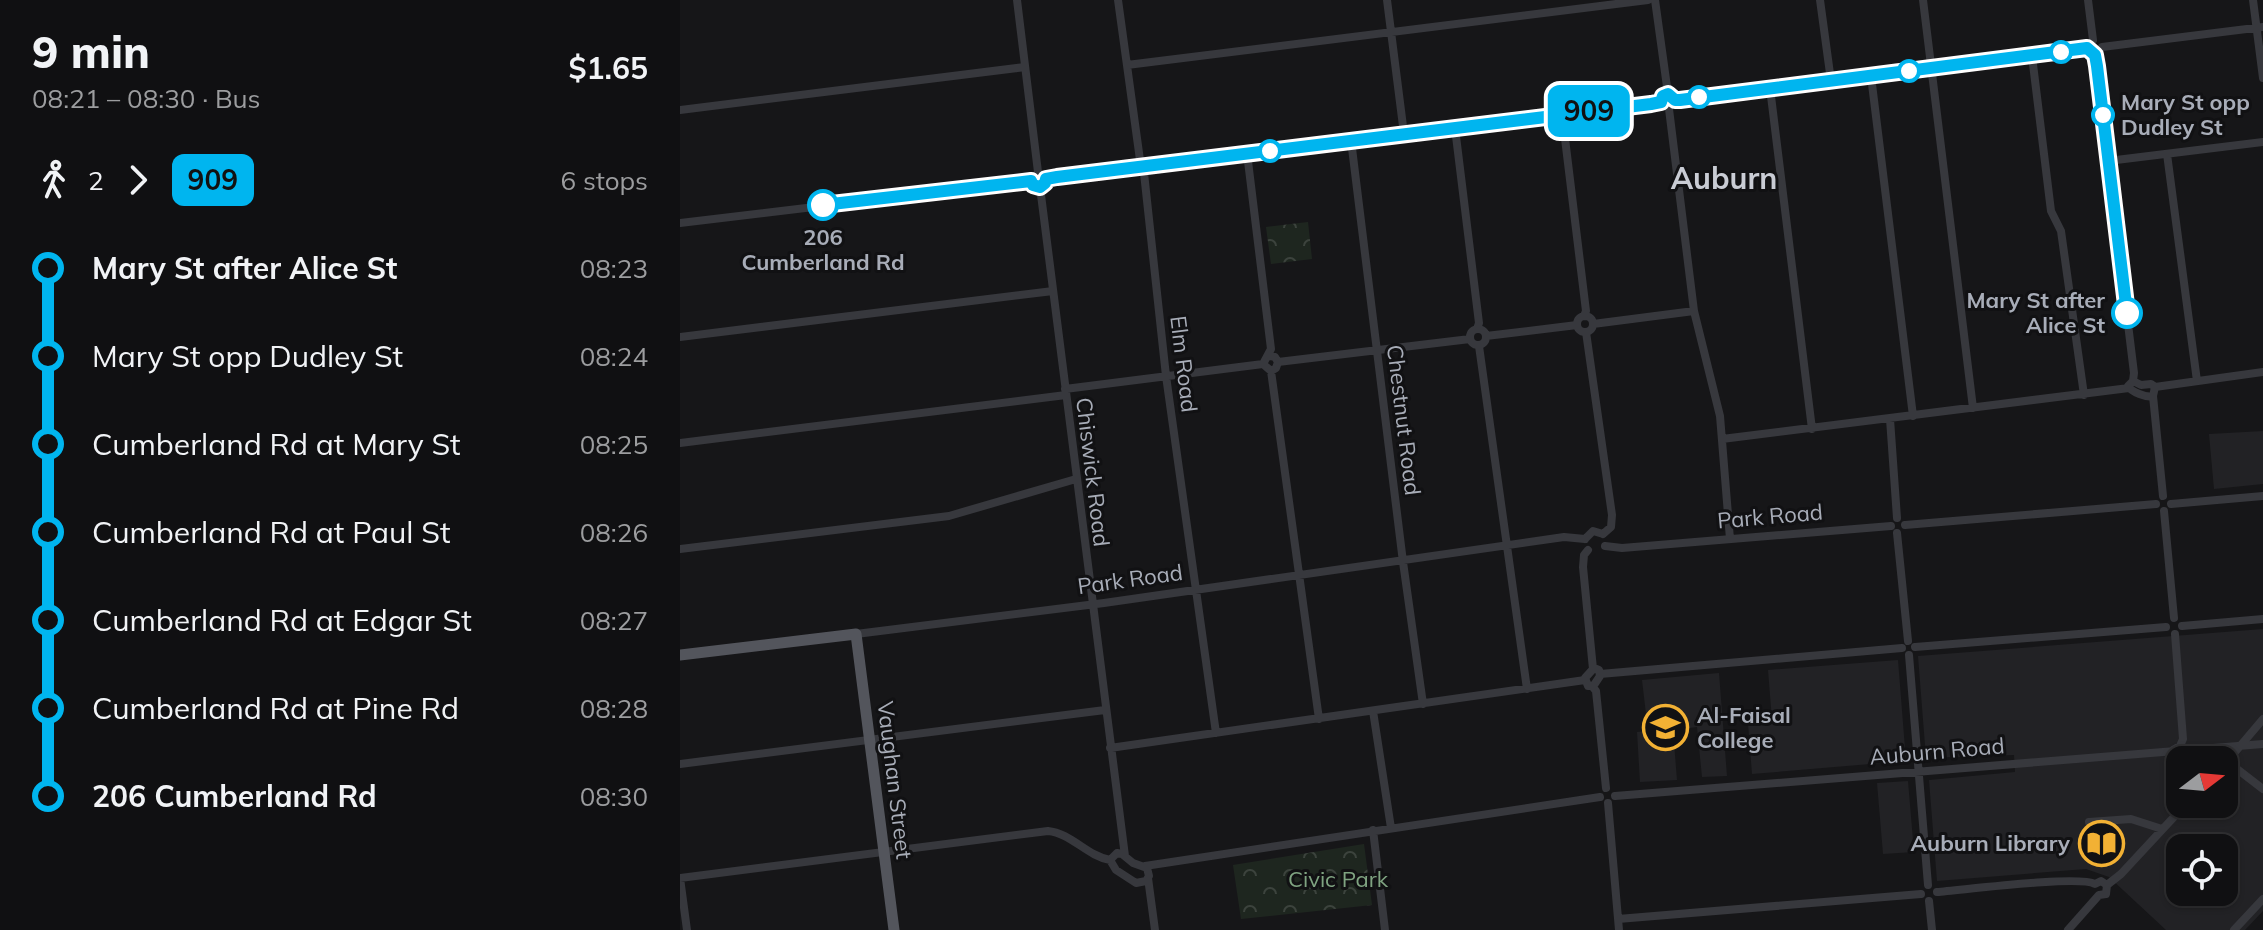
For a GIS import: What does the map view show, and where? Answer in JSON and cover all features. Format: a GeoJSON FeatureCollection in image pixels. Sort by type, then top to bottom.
{"type":"FeatureCollection","features":[{"type":"Feature","properties":{"kind":"main road","name":"Park Road"},"geometry":{"type":"LineString","coordinates":[[680,655],[856,634]]}},
{"type":"Feature","properties":{"kind":"main road","name":"Vaughan Street"},"geometry":{"type":"LineString","coordinates":[[856,634],[894,930]]}},
{"type":"Feature","properties":{"kind":"street"},"geometry":{"type":"LineString","coordinates":[[1017,0],[1038,172]]}},
{"type":"Feature","properties":{"kind":"street","name":"Elm Road"},"geometry":{"type":"LineString","coordinates":[[1118,0],[1216,733]]}},
{"type":"Feature","properties":{"kind":"street"},"geometry":{"type":"LineString","coordinates":[[1387,0],[1404,134]]}},
{"type":"Feature","properties":{"kind":"street"},"geometry":{"type":"LineString","coordinates":[[1127,65],[1648,0]]}},
{"type":"Feature","properties":{"kind":"street"},"geometry":{"type":"LineString","coordinates":[[1655,0],[1674,105],[1669,109]]}},
{"type":"Feature","properties":{"kind":"street"},"geometry":{"type":"LineString","coordinates":[[1820,0],[1831,81]]}},
{"type":"Feature","properties":{"kind":"street"},"geometry":{"type":"LineString","coordinates":[[1923,0],[1973,408]]}},
{"type":"Feature","properties":{"kind":"street"},"geometry":{"type":"LineString","coordinates":[[2088,0],[2091,48],[2134,373],[2131,384]]}},
{"type":"Feature","properties":{"kind":"street"},"geometry":{"type":"LineString","coordinates":[[2253,0],[2260,28],[2263,78]]}},
{"type":"Feature","properties":{"kind":"street"},"geometry":{"type":"LineString","coordinates":[[1669,109],[1664,108],[1661,102],[1663,96],[1831,81],[2091,48],[2100,42],[2102,47],[2260,28]]}},
{"type":"Feature","properties":{"kind":"street"},"geometry":{"type":"LineString","coordinates":[[2032,56],[2051,211],[2061,231],[2084,395]]}},
{"type":"Feature","properties":{"kind":"street"},"geometry":{"type":"LineString","coordinates":[[680,110],[1025,67]]}},
{"type":"Feature","properties":{"kind":"street"},"geometry":{"type":"LineString","coordinates":[[1871,76],[1913,416]]}},
{"type":"Feature","properties":{"kind":"street"},"geometry":{"type":"LineString","coordinates":[[1770,88],[1812,429]]}},
{"type":"Feature","properties":{"kind":"street"},"geometry":{"type":"LineString","coordinates":[[1046,179],[1661,102]]}},
{"type":"Feature","properties":{"kind":"street"},"geometry":{"type":"LineString","coordinates":[[1669,109],[1694,311],[1715,392],[1722,439],[1730,539]]}},
{"type":"Feature","properties":{"kind":"street"},"geometry":{"type":"LineString","coordinates":[[1562,114],[1586,311],[1577,325]]}},
{"type":"Feature","properties":{"kind":"street"},"geometry":{"type":"LineString","coordinates":[[1455,128],[1479,323],[1470,339],[1479,346]]}},
{"type":"Feature","properties":{"kind":"street","name":"Chestnut Road"},"geometry":{"type":"LineString","coordinates":[[1351,140],[1423,704]]}},
{"type":"Feature","properties":{"kind":"street"},"geometry":{"type":"LineString","coordinates":[[2108,161],[2263,142]]}},
{"type":"Feature","properties":{"kind":"street"},"geometry":{"type":"LineString","coordinates":[[1247,153],[1270,356]]}},
{"type":"Feature","properties":{"kind":"street"},"geometry":{"type":"LineString","coordinates":[[2167,154],[2197,381]]}},
{"type":"Feature","properties":{"kind":"street"},"geometry":{"type":"LineString","coordinates":[[1038,172],[1044,174],[1046,179]]}},
{"type":"Feature","properties":{"kind":"street"},"geometry":{"type":"LineString","coordinates":[[1031,181],[1038,172]]}},
{"type":"Feature","properties":{"kind":"street"},"geometry":{"type":"LineString","coordinates":[[1031,181],[1040,187],[1046,179]]}},
{"type":"Feature","properties":{"kind":"street"},"geometry":{"type":"LineString","coordinates":[[680,223],[1031,181]]}},
{"type":"Feature","properties":{"kind":"street","name":"Chiswick Road"},"geometry":{"type":"LineString","coordinates":[[1040,187],[1125,856]]}},
{"type":"Feature","properties":{"kind":"street"},"geometry":{"type":"LineString","coordinates":[[680,337],[1053,291]]}},
{"type":"Feature","properties":{"kind":"street"},"geometry":{"type":"LineString","coordinates":[[1593,324],[1694,311]]}},
{"type":"Feature","properties":{"kind":"street"},"geometry":{"type":"LineString","coordinates":[[1577,325],[1581,331],[1591,330],[1591,319],[1584,316]]}},
{"type":"Feature","properties":{"kind":"street"},"geometry":{"type":"LineString","coordinates":[[1486,336],[1577,325]]}},
{"type":"Feature","properties":{"kind":"street"},"geometry":{"type":"LineString","coordinates":[[1477,329],[1486,336],[1486,341],[1479,346]]}},
{"type":"Feature","properties":{"kind":"street"},"geometry":{"type":"LineString","coordinates":[[1586,332],[1612,515],[1611,527],[1603,534]]}},
{"type":"Feature","properties":{"kind":"street"},"geometry":{"type":"LineString","coordinates":[[1278,362],[1470,339]]}},
{"type":"Feature","properties":{"kind":"street"},"geometry":{"type":"LineString","coordinates":[[1479,346],[1527,689]]}},
{"type":"Feature","properties":{"kind":"street"},"geometry":{"type":"LineString","coordinates":[[1263,364],[1270,356],[1275,357],[1277,367],[1271,371]]}},
{"type":"Feature","properties":{"kind":"street"},"geometry":{"type":"LineString","coordinates":[[680,443],[1263,364],[1271,371],[1319,719]]}},
{"type":"Feature","properties":{"kind":"street"},"geometry":{"type":"LineString","coordinates":[[2131,384],[2147,397],[2154,392],[2197,381],[2263,372]]}},
{"type":"Feature","properties":{"kind":"street"},"geometry":{"type":"LineString","coordinates":[[1722,439],[2084,395],[2131,384]]}},
{"type":"Feature","properties":{"kind":"street"},"geometry":{"type":"LineString","coordinates":[[2154,392],[2163,496]]}},
{"type":"Feature","properties":{"kind":"street"},"geometry":{"type":"LineString","coordinates":[[1890,419],[1897,518]]}},
{"type":"Feature","properties":{"kind":"street"},"geometry":{"type":"LineString","coordinates":[[680,549],[949,516],[1076,479]]}},
{"type":"Feature","properties":{"kind":"street"},"geometry":{"type":"LineString","coordinates":[[2156,504],[2163,496]]}},
{"type":"Feature","properties":{"kind":"street"},"geometry":{"type":"LineString","coordinates":[[2163,496],[2170,499],[2174,618]]}},
{"type":"Feature","properties":{"kind":"street"},"geometry":{"type":"LineString","coordinates":[[2156,504],[2159,509],[2263,496]]}},
{"type":"Feature","properties":{"kind":"street"},"geometry":{"type":"LineString","coordinates":[[1905,525],[2156,504]]}},
{"type":"Feature","properties":{"kind":"street"},"geometry":{"type":"LineString","coordinates":[[1897,518],[1902,519],[1905,525]]}},
{"type":"Feature","properties":{"kind":"street"},"geometry":{"type":"LineString","coordinates":[[1897,518],[1892,522],[1909,648],[1928,885]]}},
{"type":"Feature","properties":{"kind":"street"},"geometry":{"type":"LineString","coordinates":[[1894,529],[1902,531],[1905,525]]}},
{"type":"Feature","properties":{"kind":"street","name":"Park Road"},"geometry":{"type":"LineString","coordinates":[[1605,546],[1622,548],[1894,529]]}},
{"type":"Feature","properties":{"kind":"street"},"geometry":{"type":"LineString","coordinates":[[1588,550],[1585,539],[1593,531],[1603,534]]}},
{"type":"Feature","properties":{"kind":"street"},"geometry":{"type":"LineString","coordinates":[[1588,550],[1598,552],[1605,546],[1603,534]]}},
{"type":"Feature","properties":{"kind":"street","name":"Park Road"},"geometry":{"type":"LineString","coordinates":[[856,634],[1196,591],[1564,537],[1585,539]]}},
{"type":"Feature","properties":{"kind":"street"},"geometry":{"type":"LineString","coordinates":[[1588,550],[1584,555],[1583,567],[1596,671],[1588,683]]}},
{"type":"Feature","properties":{"kind":"street"},"geometry":{"type":"LineString","coordinates":[[2166,627],[2168,621],[2174,618]]}},
{"type":"Feature","properties":{"kind":"street"},"geometry":{"type":"LineString","coordinates":[[2174,618],[2179,621],[2183,739],[2180,746]]}},
{"type":"Feature","properties":{"kind":"street"},"geometry":{"type":"LineString","coordinates":[[2166,627],[2169,632],[2263,619]]}},
{"type":"Feature","properties":{"kind":"street"},"geometry":{"type":"LineString","coordinates":[[1596,671],[2166,627]]}},
{"type":"Feature","properties":{"kind":"street"},"geometry":{"type":"LineString","coordinates":[[1110,748],[1588,683]]}},
{"type":"Feature","properties":{"kind":"street"},"geometry":{"type":"LineString","coordinates":[[1588,683],[1596,691],[1606,788]]}},
{"type":"Feature","properties":{"kind":"street"},"geometry":{"type":"LineString","coordinates":[[680,764],[1105,710]]}},
{"type":"Feature","properties":{"kind":"street"},"geometry":{"type":"LineString","coordinates":[[1373,711],[1391,828]]}},
{"type":"Feature","properties":{"kind":"street"},"geometry":{"type":"LineString","coordinates":[[2238,748],[2263,719]]}},
{"type":"Feature","properties":{"kind":"street"},"geometry":{"type":"LineString","coordinates":[[2256,730],[2255,739],[2262,744]]}},
{"type":"Feature","properties":{"kind":"street","name":"Auburn Road"},"geometry":{"type":"LineString","coordinates":[[2240,746],[2262,744]]}},
{"type":"Feature","properties":{"kind":"street","name":"Auburn Road"},"geometry":{"type":"LineString","coordinates":[[1611,799],[2166,750]]}},
{"type":"Feature","properties":{"kind":"street"},"geometry":{"type":"LineString","coordinates":[[2238,771],[2263,789]]}},
{"type":"Feature","properties":{"kind":"street"},"geometry":{"type":"LineString","coordinates":[[1600,797],[1606,788]]}},
{"type":"Feature","properties":{"kind":"street"},"geometry":{"type":"LineString","coordinates":[[1606,788],[1611,789],[1619,930]]}},
{"type":"Feature","properties":{"kind":"street"},"geometry":{"type":"LineString","coordinates":[[1110,860],[1117,853],[1145,866],[1600,797],[1611,799]]}},
{"type":"Feature","properties":{"kind":"street"},"geometry":{"type":"LineString","coordinates":[[2107,885],[2173,818]]}},
{"type":"Feature","properties":{"kind":"street"},"geometry":{"type":"LineString","coordinates":[[2089,822],[2131,819],[2162,829]]}},
{"type":"Feature","properties":{"kind":"street"},"geometry":{"type":"LineString","coordinates":[[1373,830],[1385,930]]}},
{"type":"Feature","properties":{"kind":"street"},"geometry":{"type":"LineString","coordinates":[[687,930],[680,878],[1048,831],[1056,832],[1110,860],[1116,870],[1133,881],[1143,882],[1148,878]]}},
{"type":"Feature","properties":{"kind":"street"},"geometry":{"type":"LineString","coordinates":[[1145,866],[1149,873],[1155,930]]}},
{"type":"Feature","properties":{"kind":"street"},"geometry":{"type":"LineString","coordinates":[[1937,892],[2068,881],[2095,884],[2101,881],[2107,885],[2108,892],[2099,895],[2068,930]]}},
{"type":"Feature","properties":{"kind":"street"},"geometry":{"type":"LineString","coordinates":[[2095,884],[2094,891],[2099,895]]}},
{"type":"Feature","properties":{"kind":"street"},"geometry":{"type":"LineString","coordinates":[[1928,885],[1935,887],[1937,892],[1936,897],[1929,901],[1924,900],[1921,894],[1923,887],[1928,885]]}},
{"type":"Feature","properties":{"kind":"street"},"geometry":{"type":"LineString","coordinates":[[1618,919],[1921,894]]}},
{"type":"Feature","properties":{"kind":"street"},"geometry":{"type":"LineString","coordinates":[[2234,930],[2263,899]]}},
{"type":"Feature","properties":{"kind":"street"},"geometry":{"type":"LineString","coordinates":[[1929,901],[1932,930]]}},
{"type":"Feature","properties":{"kind":"shaded area"},"geometry":{"type":"Polygon","coordinates":[[[2263,431],[2263,484],[2214,489],[2209,434],[2263,431]]]}},
{"type":"Feature","properties":{"kind":"shaded area"},"geometry":{"type":"Polygon","coordinates":[[[2263,629],[2263,911],[2245,930],[2166,930],[2109,877],[2086,869],[1937,881],[1929,780],[2015,772],[2014,755],[1926,758],[1918,656],[2263,629]]]}},
{"type":"Feature","properties":{"kind":"shaded area"},"geometry":{"type":"Polygon","coordinates":[[[1898,660],[1906,761],[1752,774],[1748,723],[1772,720],[1768,670],[1898,660]]]}},
{"type":"Feature","properties":{"kind":"shaded area","name":"Al-Faisal College"},"geometry":{"type":"Polygon","coordinates":[[[1719,673],[1727,776],[1702,777],[1697,727],[1673,730],[1677,780],[1640,782],[1637,732],[1648,731],[1642,680],[1719,673]]]}},
{"type":"Feature","properties":{"kind":"shaded area"},"geometry":{"type":"Polygon","coordinates":[[[1908,781],[1914,852],[1883,854],[1877,783],[1908,781]]]}},
{"type":"Feature","properties":{"kind":"green space"},"geometry":{"type":"Polygon","coordinates":[[[1308,222],[1312,259],[1271,264],[1266,227],[1308,222]]]}},
{"type":"Feature","properties":{"kind":"green space","name":"Civic Park"},"geometry":{"type":"Polygon","coordinates":[[[1364,844],[1372,905],[1241,919],[1233,865],[1364,844]]]}},
{"type":"Feature","properties":{"kind":"bus line","name":"909"},"geometry":{"type":"LineString","coordinates":[[823,205],[1031,181],[1033,185],[1042,187],[1046,179],[1057,177],[1651,104],[1661,102],[1663,96],[1668,94],[1680,100],[2087,48],[2090,54],[2095,55],[2097,66],[2127,313]]}},
{"type":"Feature","properties":{"kind":"place","name":"Mary St opp Dudley St"},"geometry":{"type":"Point","coordinates":[2103,115]}},
{"type":"Feature","properties":{"kind":"place","name":"206 Cumberland Rd"},"geometry":{"type":"Point","coordinates":[823,205]}},
{"type":"Feature","properties":{"kind":"place","name":"Mary St after Alice St"},"geometry":{"type":"Point","coordinates":[2127,313]}},
{"type":"Feature","properties":{"kind":"place","name":"Al-Faisal College"},"geometry":{"type":"Point","coordinates":[1666,728]}},
{"type":"Feature","properties":{"kind":"place","name":"Auburn Library"},"geometry":{"type":"Point","coordinates":[2101,843]}},
{"type":"Feature","properties":{"kind":"district","name":"Auburn"},"geometry":{"type":"Point","coordinates":[1724,178]}}]}
